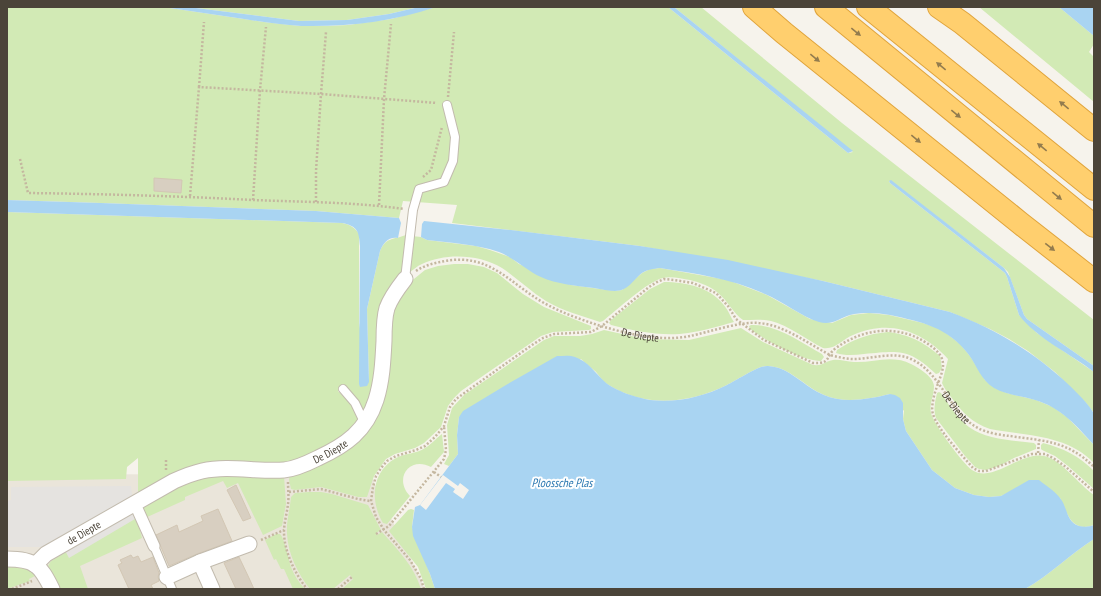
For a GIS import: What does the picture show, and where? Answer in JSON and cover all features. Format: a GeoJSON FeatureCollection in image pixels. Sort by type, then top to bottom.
{"type":"FeatureCollection","features":[{"type":"Feature","properties":{"kind":"highway"},"geometry":{"type":"LineString","coordinates":[[747,7],[784,33]]}},
{"type":"Feature","properties":{"kind":"highway"},"geometry":{"type":"LineString","coordinates":[[754,7],[784,33],[1094,281]]}},
{"type":"Feature","properties":{"kind":"highway"},"geometry":{"type":"LineString","coordinates":[[826,7],[1094,226]]}},
{"type":"Feature","properties":{"kind":"highway"},"geometry":{"type":"LineString","coordinates":[[868,7],[1094,189]]}},
{"type":"Feature","properties":{"kind":"highway"},"geometry":{"type":"LineString","coordinates":[[939,7],[962,23],[1094,130]]}},
{"type":"Feature","properties":{"kind":"highway"},"geometry":{"type":"LineString","coordinates":[[947,7],[962,23]]}},
{"type":"Feature","properties":{"kind":"street","name":"De Diepte"},"geometry":{"type":"LineString","coordinates":[[135,504],[174,481],[202,470],[286,470],[310,462],[338,449],[353,437],[365,424],[374,407],[382,374],[384,325],[387,309],[405,279]]}},
{"type":"Feature","properties":{"kind":"street"},"geometry":{"type":"LineString","coordinates":[[135,504],[154,546]]}},
{"type":"Feature","properties":{"kind":"street","name":"de Diepte"},"geometry":{"type":"LineString","coordinates":[[40,569],[46,554],[135,504]]}},
{"type":"Feature","properties":{"kind":"street"},"geometry":{"type":"LineString","coordinates":[[170,583],[200,562],[249,544]]}},
{"type":"Feature","properties":{"kind":"street"},"geometry":{"type":"LineString","coordinates":[[7,559],[23,560],[40,569],[52,589]]}},
{"type":"Feature","properties":{"kind":"street"},"geometry":{"type":"LineString","coordinates":[[200,562],[212,589]]}},
{"type":"Feature","properties":{"kind":"lane"},"geometry":{"type":"LineString","coordinates":[[405,279],[413,210],[419,189],[444,182],[453,161],[455,137],[447,105]]}},
{"type":"Feature","properties":{"kind":"lane"},"geometry":{"type":"LineString","coordinates":[[343,389],[354,403],[365,424]]}},
{"type":"Feature","properties":{"kind":"lane"},"geometry":{"type":"LineString","coordinates":[[154,546],[170,583]]}},
{"type":"Feature","properties":{"kind":"path"},"geometry":{"type":"LineString","coordinates":[[190,196],[204,22]]}},
{"type":"Feature","properties":{"kind":"path"},"geometry":{"type":"LineString","coordinates":[[379,206],[384,99],[391,24]]}},
{"type":"Feature","properties":{"kind":"path"},"geometry":{"type":"LineString","coordinates":[[253,200],[260,90],[266,27]]}},
{"type":"Feature","properties":{"kind":"path"},"geometry":{"type":"LineString","coordinates":[[316,202],[320,94],[326,32]]}},
{"type":"Feature","properties":{"kind":"path"},"geometry":{"type":"LineString","coordinates":[[419,189],[424,176],[431,170],[447,105],[454,32]]}},
{"type":"Feature","properties":{"kind":"path"},"geometry":{"type":"LineString","coordinates":[[199,87],[320,94],[447,105]]}},
{"type":"Feature","properties":{"kind":"path"},"geometry":{"type":"LineString","coordinates":[[20,159],[28,193],[190,196],[316,202],[413,210]]}},
{"type":"Feature","properties":{"kind":"path","name":"De Diepte"},"geometry":{"type":"LineString","coordinates":[[405,279],[422,267],[453,260],[467,260],[484,264],[499,271],[525,291],[546,304],[568,314],[629,334],[666,337],[688,336],[741,324],[757,322],[770,324],[780,328],[830,355],[854,359],[888,356],[900,356],[911,359],[920,364],[938,382],[958,412],[979,429],[1005,436],[1057,443],[1078,453],[1094,467]]}},
{"type":"Feature","properties":{"kind":"path"},"geometry":{"type":"LineString","coordinates":[[376,534],[389,526],[434,472],[446,455],[444,426],[450,407],[462,393],[537,342],[554,334],[591,332],[602,326],[649,287],[664,279],[693,283],[716,293],[741,324],[764,340],[813,363],[821,363],[827,360],[836,348],[870,332],[887,330],[904,332],[917,337],[941,354],[944,362],[944,368],[938,382],[932,406],[934,419],[973,468],[986,471],[1038,453],[1045,454],[1054,458],[1066,467],[1094,492]]}},
{"type":"Feature","properties":{"kind":"path"},"geometry":{"type":"LineString","coordinates":[[424,589],[421,579],[410,560],[384,530],[376,517],[371,501],[376,476],[387,461],[396,456],[425,446],[444,426]]}},
{"type":"Feature","properties":{"kind":"path"},"geometry":{"type":"LineString","coordinates":[[1038,453],[1039,440]]}},
{"type":"Feature","properties":{"kind":"path"},"geometry":{"type":"LineString","coordinates":[[286,470],[288,492],[284,530],[287,550],[307,589]]}},
{"type":"Feature","properties":{"kind":"path"},"geometry":{"type":"LineString","coordinates":[[434,472],[441,477]]}},
{"type":"Feature","properties":{"kind":"path"},"geometry":{"type":"LineString","coordinates":[[288,492],[321,489],[371,501]]}},
{"type":"Feature","properties":{"kind":"path"},"geometry":{"type":"LineString","coordinates":[[249,544],[284,530]]}},
{"type":"Feature","properties":{"kind":"path"},"geometry":{"type":"LineString","coordinates":[[12,589],[32,581],[40,569]]}},
{"type":"Feature","properties":{"kind":"path"},"geometry":{"type":"LineString","coordinates":[[338,589],[352,577]]}},
{"type":"Feature","properties":{"kind":"shaded area"},"geometry":{"type":"Polygon","coordinates":[[[340,411],[425,589],[7,589],[7,475],[187,474],[340,411]]]}},
{"type":"Feature","properties":{"kind":"shaded area"},"geometry":{"type":"Polygon","coordinates":[[[131,486],[135,519],[69,558],[60,541],[51,547],[7,547],[7,501],[11,500],[11,487],[131,486]]]}},
{"type":"Feature","properties":{"kind":"green space"},"geometry":{"type":"Polygon","coordinates":[[[7,7],[163,7],[264,22],[300,26],[326,26],[348,25],[391,19],[436,7],[668,7],[848,153],[853,152],[674,7],[701,7],[842,123],[1094,320],[1094,366],[1027,319],[1024,315],[1008,272],[1004,268],[891,181],[889,181],[1005,273],[1019,315],[1037,333],[1094,372],[1094,413],[1055,372],[1028,351],[990,329],[950,312],[823,281],[640,246],[452,223],[457,205],[403,201],[399,218],[316,211],[7,200],[7,7]]]}},
{"type":"Feature","properties":{"kind":"green space"},"geometry":{"type":"Polygon","coordinates":[[[188,7],[419,7],[389,14],[347,20],[299,21],[188,7]]]}},
{"type":"Feature","properties":{"kind":"green space"},"geometry":{"type":"Polygon","coordinates":[[[979,7],[1059,7],[1094,36],[1094,44],[1089,52],[1094,57],[1094,102],[979,7]]]}},
{"type":"Feature","properties":{"kind":"green space"},"geometry":{"type":"Polygon","coordinates":[[[7,212],[342,223],[350,226],[359,234],[359,323],[369,382],[367,309],[380,251],[382,246],[387,241],[406,235],[402,273],[378,374],[365,417],[357,401],[343,385],[338,391],[351,404],[360,424],[351,435],[285,467],[235,466],[138,498],[138,458],[127,467],[126,479],[7,481],[7,212]]]}},
{"type":"Feature","properties":{"kind":"green space"},"geometry":{"type":"Polygon","coordinates":[[[412,236],[421,237],[427,240],[476,246],[490,250],[510,257],[519,264],[571,285],[615,291],[622,290],[642,273],[650,269],[660,268],[728,280],[767,295],[810,319],[832,323],[851,315],[869,313],[889,315],[923,323],[941,329],[960,344],[970,356],[985,380],[995,388],[1007,393],[1036,400],[1053,407],[1067,417],[1094,445],[1094,463],[1071,446],[1058,441],[1031,435],[990,429],[978,424],[959,407],[942,383],[948,359],[927,341],[905,330],[880,328],[867,330],[849,337],[835,346],[823,348],[791,329],[777,323],[764,320],[743,320],[736,314],[722,296],[712,289],[694,281],[670,277],[657,280],[649,284],[600,322],[552,305],[502,268],[483,260],[462,257],[441,258],[431,260],[420,265],[409,273],[412,236]]]}},
{"type":"Feature","properties":{"kind":"green space"},"geometry":{"type":"Polygon","coordinates":[[[468,264],[484,267],[497,273],[523,294],[544,307],[591,326],[591,329],[553,332],[541,336],[461,391],[448,406],[441,427],[424,443],[386,459],[374,476],[367,497],[358,497],[321,487],[295,490],[291,489],[289,480],[290,473],[368,425],[391,310],[409,283],[425,270],[438,266],[468,264]]]}},
{"type":"Feature","properties":{"kind":"green space"},"geometry":{"type":"Polygon","coordinates":[[[664,282],[682,283],[707,291],[721,301],[734,322],[694,332],[678,334],[659,334],[639,331],[611,325],[609,323],[650,289],[664,282]]]}},
{"type":"Feature","properties":{"kind":"green space"},"geometry":{"type":"Polygon","coordinates":[[[749,326],[770,327],[797,339],[822,354],[824,357],[821,361],[812,360],[793,354],[757,334],[750,329],[749,326]]]}},
{"type":"Feature","properties":{"kind":"green space"},"geometry":{"type":"Polygon","coordinates":[[[741,328],[763,342],[813,365],[819,365],[835,360],[860,362],[893,359],[903,361],[920,369],[930,377],[933,382],[934,390],[931,403],[931,413],[933,418],[949,443],[972,470],[980,473],[989,473],[1026,458],[1044,456],[1050,458],[1063,467],[1094,495],[1094,525],[1086,527],[1075,524],[1068,516],[1060,498],[1012,491],[1001,496],[989,497],[974,495],[955,488],[932,470],[906,431],[903,419],[904,411],[890,394],[857,400],[831,398],[783,370],[768,366],[759,368],[712,391],[697,396],[667,401],[651,400],[621,392],[605,383],[595,371],[581,359],[459,417],[457,435],[458,454],[449,466],[444,464],[449,455],[447,425],[452,408],[464,395],[544,340],[554,336],[580,336],[604,330],[645,339],[689,340],[741,328]]]}},
{"type":"Feature","properties":{"kind":"green space"},"geometry":{"type":"Polygon","coordinates":[[[888,332],[903,335],[916,340],[940,356],[942,368],[939,373],[936,374],[918,359],[903,353],[886,352],[843,355],[836,353],[837,350],[855,340],[874,334],[888,332]]]}},
{"type":"Feature","properties":{"kind":"green space"},"geometry":{"type":"Polygon","coordinates":[[[939,392],[961,420],[969,427],[983,435],[1000,439],[1034,443],[1036,445],[1036,449],[999,466],[986,470],[975,467],[936,418],[935,406],[937,393],[939,392]]]}},
{"type":"Feature","properties":{"kind":"green space"},"geometry":{"type":"Polygon","coordinates":[[[442,434],[444,452],[431,467],[423,464],[416,464],[406,471],[403,482],[405,489],[410,496],[387,524],[383,523],[376,506],[375,496],[377,479],[382,471],[396,458],[422,450],[442,434]]]}},
{"type":"Feature","properties":{"kind":"green space"},"geometry":{"type":"Polygon","coordinates":[[[1043,443],[1057,447],[1083,461],[1094,471],[1094,489],[1055,456],[1042,450],[1041,445],[1043,443]]]}},
{"type":"Feature","properties":{"kind":"green space"},"geometry":{"type":"Polygon","coordinates":[[[204,474],[284,476],[286,504],[282,526],[263,535],[238,483],[227,488],[223,481],[185,497],[185,500],[145,518],[143,504],[204,474]]]}},
{"type":"Feature","properties":{"kind":"green space"},"geometry":{"type":"Polygon","coordinates":[[[309,492],[332,494],[368,505],[381,530],[376,533],[377,535],[382,532],[400,552],[414,573],[421,589],[342,589],[353,579],[350,575],[333,589],[310,589],[301,577],[289,549],[287,529],[291,497],[295,493],[309,492]]]}},
{"type":"Feature","properties":{"kind":"green space"},"geometry":{"type":"Polygon","coordinates":[[[408,510],[414,510],[412,527],[435,589],[426,589],[418,567],[389,531],[408,510]]]}},
{"type":"Feature","properties":{"kind":"green space"},"geometry":{"type":"Polygon","coordinates":[[[135,511],[142,538],[80,566],[88,589],[59,589],[48,566],[51,561],[135,511]]]}},
{"type":"Feature","properties":{"kind":"green space"},"geometry":{"type":"Polygon","coordinates":[[[276,534],[280,534],[282,536],[292,570],[305,589],[293,589],[284,569],[281,569],[276,559],[274,560],[265,540],[276,534]]]}},
{"type":"Feature","properties":{"kind":"green space"},"geometry":{"type":"Polygon","coordinates":[[[1094,539],[1094,589],[1025,589],[1043,577],[1094,539]]]}},
{"type":"Feature","properties":{"kind":"green space"},"geometry":{"type":"Polygon","coordinates":[[[7,565],[29,569],[37,575],[29,579],[30,581],[7,589],[7,565]]]}},
{"type":"Feature","properties":{"kind":"water"},"geometry":{"type":"Polygon","coordinates":[[[163,7],[188,7],[299,21],[347,20],[389,14],[419,7],[436,7],[386,20],[335,26],[301,26],[163,7]]]}},
{"type":"Feature","properties":{"kind":"water"},"geometry":{"type":"Polygon","coordinates":[[[668,7],[674,7],[853,151],[848,153],[668,7]]]}},
{"type":"Feature","properties":{"kind":"water"},"geometry":{"type":"Polygon","coordinates":[[[1059,7],[1094,7],[1094,36],[1059,7]]]}},
{"type":"Feature","properties":{"kind":"water"},"geometry":{"type":"Polygon","coordinates":[[[891,180],[1004,268],[1010,277],[1024,315],[1027,319],[1094,366],[1094,372],[1044,338],[1026,323],[1019,315],[1005,273],[890,183],[889,181],[891,180]]]}},
{"type":"Feature","properties":{"kind":"water"},"geometry":{"type":"Polygon","coordinates":[[[7,200],[316,211],[399,218],[401,223],[398,238],[389,239],[380,251],[367,309],[369,382],[367,386],[360,387],[359,384],[360,246],[357,230],[351,226],[342,223],[7,212],[7,200]]]}},
{"type":"Feature","properties":{"kind":"water"},"geometry":{"type":"Polygon","coordinates":[[[424,221],[640,246],[728,260],[823,281],[950,312],[983,326],[1013,342],[1042,362],[1069,385],[1085,401],[1093,412],[1095,423],[1094,445],[1068,418],[1052,407],[1035,400],[1009,394],[994,388],[982,377],[969,355],[961,346],[943,332],[924,323],[890,315],[860,313],[828,323],[823,323],[805,316],[765,294],[739,284],[713,277],[660,268],[651,269],[644,272],[630,285],[620,291],[610,291],[560,283],[541,277],[510,257],[490,249],[472,245],[427,240],[421,237],[422,224],[424,221]]]}},
{"type":"Feature","properties":{"kind":"water","name":"Ploossche Plas"},"geometry":{"type":"Polygon","coordinates":[[[557,356],[571,356],[580,359],[609,385],[627,394],[650,400],[670,401],[699,396],[727,385],[764,366],[776,367],[783,370],[831,398],[857,400],[890,394],[895,395],[900,398],[903,403],[903,419],[906,431],[932,470],[955,488],[974,495],[989,497],[1001,496],[1029,480],[1039,480],[1058,495],[1063,502],[1069,518],[1075,524],[1085,527],[1094,525],[1094,539],[1025,589],[435,589],[413,536],[412,527],[415,507],[420,505],[458,454],[457,435],[459,417],[463,411],[557,356]]]}},
{"type":"Feature","properties":{"kind":"pier"},"geometry":{"type":"Polygon","coordinates":[[[443,475],[458,486],[460,483],[469,490],[463,499],[453,492],[455,489],[446,483],[426,510],[420,505],[443,475]]]}},
{"type":"Feature","properties":{"kind":"building"},"geometry":{"type":"Polygon","coordinates":[[[154,178],[182,180],[181,193],[154,191],[154,178]]]}},
{"type":"Feature","properties":{"kind":"building"},"geometry":{"type":"Polygon","coordinates":[[[236,485],[251,518],[243,521],[227,490],[236,485]]]}},
{"type":"Feature","properties":{"kind":"building"},"geometry":{"type":"Polygon","coordinates":[[[218,509],[232,541],[169,566],[156,535],[177,525],[179,532],[203,521],[201,516],[218,509]]]}},
{"type":"Feature","properties":{"kind":"building"},"geometry":{"type":"Polygon","coordinates":[[[131,555],[133,558],[138,556],[141,562],[153,557],[159,573],[159,581],[151,585],[153,589],[129,589],[118,565],[122,563],[120,560],[131,555]]]}},
{"type":"Feature","properties":{"kind":"building"},"geometry":{"type":"Polygon","coordinates":[[[239,557],[254,589],[236,589],[224,563],[239,557]]]}}]}
